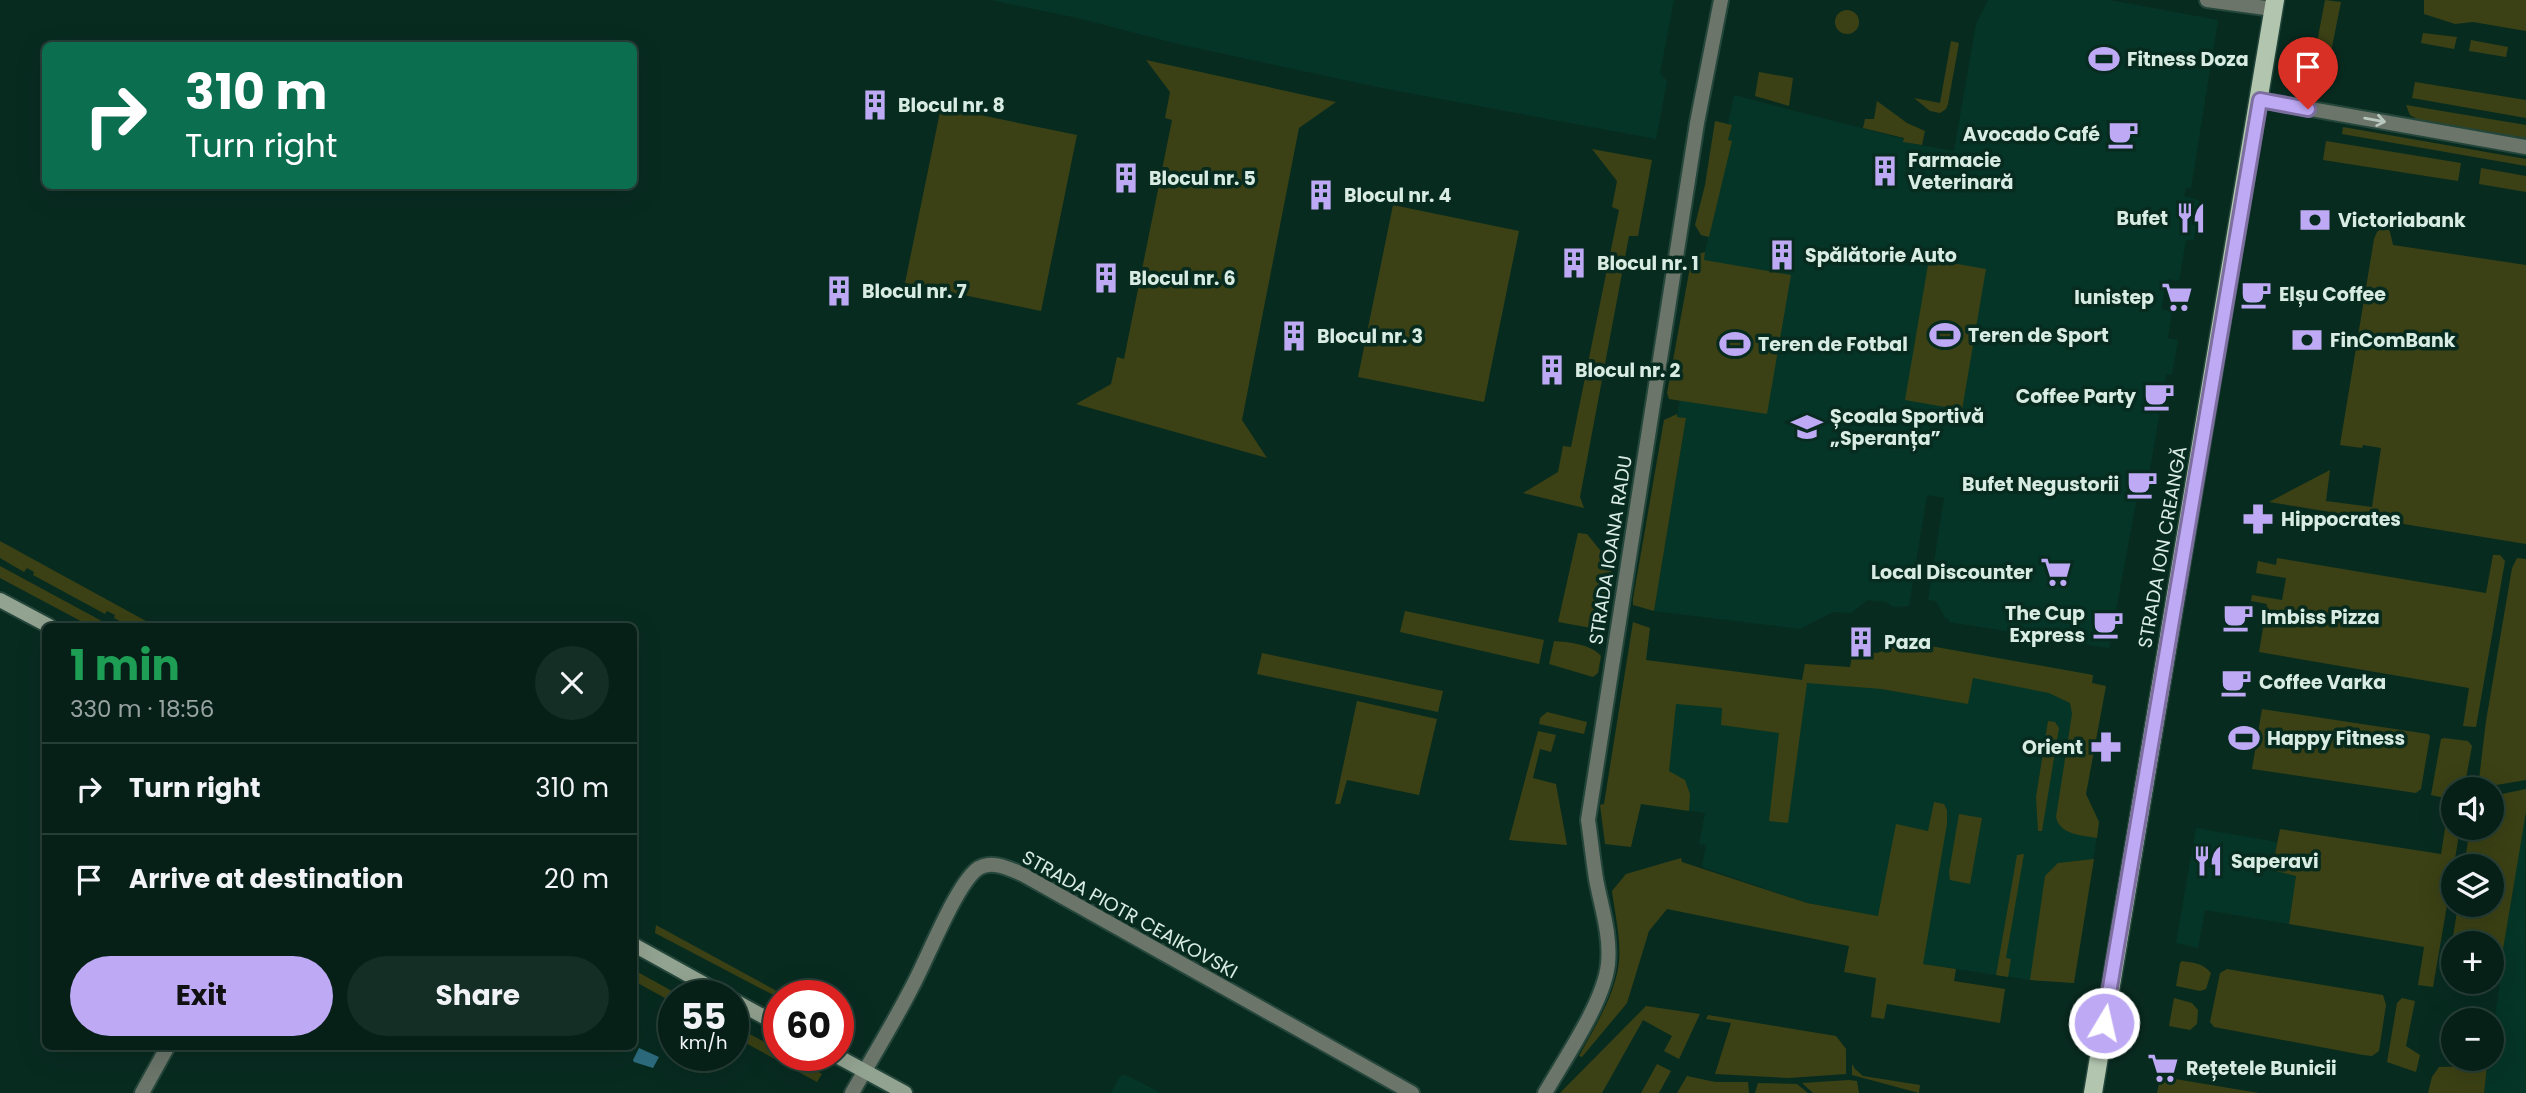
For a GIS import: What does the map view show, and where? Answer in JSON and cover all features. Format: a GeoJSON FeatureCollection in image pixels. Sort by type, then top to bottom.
{"type":"FeatureCollection","features":[{"type":"Feature","properties":{"kind":"main road","name":"STRADA ION CREANGĂ"},"geometry":{"type":"LineString","coordinates":[[2093,1093],[2274,4]]}},
{"type":"Feature","properties":{"kind":"main road"},"geometry":{"type":"LineString","coordinates":[[0,600],[43,623]]}},
{"type":"Feature","properties":{"kind":"main road"},"geometry":{"type":"LineString","coordinates":[[637,947],[697,980]]}},
{"type":"Feature","properties":{"kind":"main road"},"geometry":{"type":"LineString","coordinates":[[854,1065],[905,1093]]}},
{"type":"Feature","properties":{"kind":"street","name":"STRADA IOANA RADU"},"geometry":{"type":"LineString","coordinates":[[1545,1093],[1596,1003],[1605,982],[1608,964],[1609,943],[1588,820],[1697,123],[1721,0]]}},
{"type":"Feature","properties":{"kind":"street","name":"STRADA ION CREANGĂ"},"geometry":{"type":"LineString","coordinates":[[2207,0],[2274,4]]}},
{"type":"Feature","properties":{"kind":"street"},"geometry":{"type":"LineString","coordinates":[[2260,100],[2526,147]]}},
{"type":"Feature","properties":{"kind":"street","name":"STRADA PIOTR CEAIKOVSKI"},"geometry":{"type":"LineString","coordinates":[[852,1093],[911,989],[966,881],[986,865],[997,865],[1022,874],[1412,1093]]}},
{"type":"Feature","properties":{"kind":"street"},"geometry":{"type":"LineString","coordinates":[[142,1093],[165,1050]]}},
{"type":"Feature","properties":{"kind":"shaded area"},"geometry":{"type":"Polygon","coordinates":[[[991,0],[1674,0],[1660,73],[1667,81],[1656,139],[1387,89],[991,0]]]}},
{"type":"Feature","properties":{"kind":"shaded area"},"geometry":{"type":"Polygon","coordinates":[[[1988,0],[2110,0],[2218,20],[2191,188],[2186,188],[2184,196],[2199,200],[2194,240],[2186,240],[2179,281],[2167,279],[2161,309],[2172,311],[2168,338],[2178,340],[2172,374],[2166,375],[2146,493],[2138,492],[2109,648],[1949,622],[1936,601],[1928,600],[1944,498],[1927,495],[1909,606],[1893,607],[1886,602],[1868,600],[1851,613],[1833,612],[1800,629],[1654,611],[1686,418],[1677,417],[1705,252],[1731,141],[1728,140],[1732,125],[1728,124],[1734,95],[1904,139],[1904,142],[1954,151],[1976,24],[1988,0]]]}},
{"type":"Feature","properties":{"kind":"shaded area"},"geometry":{"type":"Polygon","coordinates":[[[2325,0],[2341,2],[2326,77],[2311,74],[2325,0]]]}},
{"type":"Feature","properties":{"kind":"shaded area"},"geometry":{"type":"Polygon","coordinates":[[[2424,0],[2526,0],[2526,31],[2473,22],[2455,24],[2424,14],[2424,0]]]}},
{"type":"Feature","properties":{"kind":"shaded area"},"geometry":{"type":"Polygon","coordinates":[[[1847,10],[1858,17],[1859,22],[1852,33],[1847,34],[1836,27],[1835,22],[1842,11],[1847,10]]]}},
{"type":"Feature","properties":{"kind":"shaded area"},"geometry":{"type":"Polygon","coordinates":[[[2423,33],[2457,37],[2454,49],[2421,43],[2423,33]]]}},
{"type":"Feature","properties":{"kind":"shaded area"},"geometry":{"type":"Polygon","coordinates":[[[2471,40],[2508,47],[2506,57],[2469,51],[2471,40]]]}},
{"type":"Feature","properties":{"kind":"shaded area"},"geometry":{"type":"Polygon","coordinates":[[[1951,41],[1959,43],[1948,104],[1940,113],[1930,111],[1914,98],[1940,103],[1951,41]]]}},
{"type":"Feature","properties":{"kind":"shaded area"},"geometry":{"type":"Polygon","coordinates":[[[1146,60],[1336,102],[1299,128],[1242,420],[1267,458],[1076,404],[1111,384],[1117,357],[1124,359],[1172,120],[1165,118],[1170,92],[1146,60]]]}},
{"type":"Feature","properties":{"kind":"shaded area"},"geometry":{"type":"Polygon","coordinates":[[[1759,72],[1793,78],[1789,106],[1755,96],[1759,72]]]}},
{"type":"Feature","properties":{"kind":"shaded area"},"geometry":{"type":"Polygon","coordinates":[[[2415,82],[2526,100],[2526,118],[2412,98],[2415,82]]]}},
{"type":"Feature","properties":{"kind":"shaded area"},"geometry":{"type":"Polygon","coordinates":[[[1877,101],[1907,123],[1925,131],[1922,145],[1903,142],[1904,138],[1863,128],[1865,119],[1874,119],[1877,101]]]}},
{"type":"Feature","properties":{"kind":"shaded area"},"geometry":{"type":"Polygon","coordinates":[[[2406,105],[2526,125],[2526,138],[2417,119],[2410,115],[2406,105]]]}},
{"type":"Feature","properties":{"kind":"shaded area"},"geometry":{"type":"Polygon","coordinates":[[[941,107],[1077,135],[1041,311],[905,283],[941,107]]]}},
{"type":"Feature","properties":{"kind":"shaded area"},"geometry":{"type":"Polygon","coordinates":[[[1715,121],[1732,125],[1728,140],[1732,141],[1709,237],[1701,235],[1695,225],[1705,185],[1715,121]]]}},
{"type":"Feature","properties":{"kind":"shaded area"},"geometry":{"type":"Polygon","coordinates":[[[2343,127],[2526,159],[2526,166],[2342,134],[2343,127]]]}},
{"type":"Feature","properties":{"kind":"shaded area"},"geometry":{"type":"Polygon","coordinates":[[[2326,141],[2461,163],[2458,181],[2323,160],[2326,141]]]}},
{"type":"Feature","properties":{"kind":"shaded area"},"geometry":{"type":"Polygon","coordinates":[[[1592,149],[1652,160],[1638,236],[1629,236],[1580,497],[1584,508],[1523,493],[1558,472],[1563,446],[1571,447],[1619,210],[1612,207],[1617,181],[1592,149]]]}},
{"type":"Feature","properties":{"kind":"shaded area"},"geometry":{"type":"Polygon","coordinates":[[[2481,168],[2526,176],[2526,192],[2479,184],[2481,168]]]}},
{"type":"Feature","properties":{"kind":"shaded area"},"geometry":{"type":"Polygon","coordinates":[[[1393,205],[1519,231],[1484,402],[1358,377],[1393,205]]]}},
{"type":"Feature","properties":{"kind":"shaded area"},"geometry":{"type":"Polygon","coordinates":[[[2383,227],[2389,228],[2393,245],[2526,265],[2526,544],[2269,502],[2330,470],[2326,501],[2372,507],[2381,448],[2340,445],[2374,239],[2383,227]]]}},
{"type":"Feature","properties":{"kind":"shaded area","name":"Teren de Fotbal"},"geometry":{"type":"Polygon","coordinates":[[[1705,252],[1704,260],[1791,275],[1767,414],[1669,399],[1667,393],[1692,256],[1705,252]]]}},
{"type":"Feature","properties":{"kind":"shaded area","name":"Teren de Sport"},"geometry":{"type":"Polygon","coordinates":[[[1929,259],[1986,269],[1962,410],[1905,400],[1929,259]]]}},
{"type":"Feature","properties":{"kind":"shaded area"},"geometry":{"type":"Polygon","coordinates":[[[1677,414],[1677,417],[1686,418],[1654,611],[1633,605],[1633,599],[1664,420],[1677,414]]]}},
{"type":"Feature","properties":{"kind":"shaded area"},"geometry":{"type":"Polygon","coordinates":[[[1578,533],[1587,534],[1604,555],[1612,572],[1602,627],[1597,629],[1558,622],[1578,533]]]}},
{"type":"Feature","properties":{"kind":"shaded area"},"geometry":{"type":"Polygon","coordinates":[[[0,541],[150,623],[123,623],[114,618],[115,615],[107,611],[105,614],[33,575],[34,572],[27,568],[24,572],[0,558],[0,541]]]}},
{"type":"Feature","properties":{"kind":"shaded area"},"geometry":{"type":"Polygon","coordinates":[[[2493,555],[2500,555],[2505,561],[2476,727],[2463,726],[2469,688],[2259,652],[2267,604],[2251,601],[2252,595],[2282,600],[2286,578],[2256,573],[2258,561],[2276,565],[2277,558],[2486,593],[2493,555]]]}},
{"type":"Feature","properties":{"kind":"shaded area"},"geometry":{"type":"Polygon","coordinates":[[[2517,558],[2526,559],[2526,780],[2504,784],[2504,777],[2479,777],[2512,568],[2517,558]]]}},
{"type":"Feature","properties":{"kind":"shaded area"},"geometry":{"type":"Polygon","coordinates":[[[0,566],[105,623],[84,623],[0,578],[0,566]]]}},
{"type":"Feature","properties":{"kind":"shaded area"},"geometry":{"type":"Polygon","coordinates":[[[1405,611],[1544,640],[1539,664],[1400,632],[1405,611]]]}},
{"type":"Feature","properties":{"kind":"shaded area"},"geometry":{"type":"Polygon","coordinates":[[[1633,622],[1650,628],[1646,660],[1802,680],[1805,664],[1850,667],[1853,650],[1877,653],[1908,642],[2093,675],[2092,683],[2106,686],[2086,794],[2099,822],[2097,838],[2067,831],[2058,823],[2056,817],[2072,714],[2070,703],[2049,693],[1973,678],[1968,704],[1881,689],[1807,683],[1788,823],[1769,821],[1779,733],[1721,725],[1722,708],[1676,704],[1669,771],[1685,780],[1690,794],[1689,811],[1641,804],[1631,847],[1605,844],[1600,805],[1604,804],[1633,622]]]}},
{"type":"Feature","properties":{"kind":"shaded area"},"geometry":{"type":"Polygon","coordinates":[[[1554,641],[1579,644],[1597,652],[1601,656],[1598,673],[1593,677],[1549,664],[1554,641]]]}},
{"type":"Feature","properties":{"kind":"shaded area"},"geometry":{"type":"Polygon","coordinates":[[[1262,653],[1443,691],[1438,712],[1257,674],[1262,653]]]}},
{"type":"Feature","properties":{"kind":"shaded area"},"geometry":{"type":"Polygon","coordinates":[[[1977,654],[2093,675],[2092,683],[2106,686],[2086,794],[2099,822],[2074,983],[2030,980],[1923,964],[1878,916],[1807,903],[1702,867],[1706,845],[1699,844],[1705,813],[1641,804],[1666,664],[1881,689],[1968,704],[1977,654]]]}},
{"type":"Feature","properties":{"kind":"shaded area"},"geometry":{"type":"Polygon","coordinates":[[[1357,701],[1437,719],[1419,795],[1347,780],[1340,804],[1335,804],[1357,701]]]}},
{"type":"Feature","properties":{"kind":"shaded area"},"geometry":{"type":"Polygon","coordinates":[[[2262,709],[2428,734],[2430,736],[2421,789],[2416,793],[2252,769],[2262,709]]]}},
{"type":"Feature","properties":{"kind":"shaded area"},"geometry":{"type":"Polygon","coordinates":[[[1547,712],[1587,722],[1584,734],[1539,724],[1540,718],[1547,712]]]}},
{"type":"Feature","properties":{"kind":"shaded area"},"geometry":{"type":"Polygon","coordinates":[[[2048,721],[2055,722],[2059,728],[2042,831],[2038,831],[2036,797],[2048,721]]]}},
{"type":"Feature","properties":{"kind":"shaded area"},"geometry":{"type":"Polygon","coordinates":[[[1538,731],[1556,735],[1551,752],[1540,749],[1533,778],[1556,784],[1567,845],[1509,840],[1538,731]]]}},
{"type":"Feature","properties":{"kind":"shaded area"},"geometry":{"type":"Polygon","coordinates":[[[2441,739],[2468,741],[2472,746],[2466,777],[2441,777],[2441,797],[2431,795],[2441,739]]]}},
{"type":"Feature","properties":{"kind":"shaded area"},"geometry":{"type":"Polygon","coordinates":[[[2526,789],[2526,812],[2504,943],[2504,931],[2454,931],[2456,917],[2504,917],[2504,854],[2466,854],[2468,840],[2504,840],[2504,794],[2526,789]]]}},
{"type":"Feature","properties":{"kind":"shaded area"},"geometry":{"type":"Polygon","coordinates":[[[1934,802],[1944,804],[1947,824],[1923,964],[1956,969],[1954,981],[2005,989],[2000,1023],[1887,1004],[1884,1019],[1871,1017],[1876,978],[1844,972],[1849,946],[1667,909],[1649,931],[1627,1003],[1582,1057],[1579,1056],[1614,986],[1619,944],[1612,891],[1626,874],[1681,858],[1682,862],[1807,903],[1878,916],[1896,824],[1928,831],[1934,802]]]}},
{"type":"Feature","properties":{"kind":"shaded area"},"geometry":{"type":"Polygon","coordinates":[[[2525,812],[2526,1093],[2484,1093],[2487,1071],[2504,1071],[2504,1008],[2496,1008],[2499,994],[2504,994],[2504,941],[2525,812]]]}},
{"type":"Feature","properties":{"kind":"shaded area"},"geometry":{"type":"Polygon","coordinates":[[[1959,814],[1982,818],[1970,884],[1950,880],[1959,814]]]}},
{"type":"Feature","properties":{"kind":"shaded area"},"geometry":{"type":"Polygon","coordinates":[[[2196,828],[2277,842],[2273,864],[2296,876],[2289,924],[2205,910],[2198,948],[2176,943],[2196,828]]]}},
{"type":"Feature","properties":{"kind":"shaded area"},"geometry":{"type":"Polygon","coordinates":[[[2280,829],[2441,854],[2441,917],[2445,917],[2433,987],[2418,985],[2424,947],[2289,924],[2296,876],[2276,871],[2273,864],[2280,829]]]}},
{"type":"Feature","properties":{"kind":"shaded area"},"geometry":{"type":"Polygon","coordinates":[[[2443,840],[2458,840],[2456,854],[2441,854],[2443,840]]]}},
{"type":"Feature","properties":{"kind":"shaded area"},"geometry":{"type":"Polygon","coordinates":[[[2024,854],[2006,958],[2011,959],[2008,977],[1996,975],[2017,855],[2024,854]]]}},
{"type":"Feature","properties":{"kind":"shaded area"},"geometry":{"type":"Polygon","coordinates":[[[2094,859],[2074,983],[2030,980],[2045,876],[2058,863],[2094,859]]]}},
{"type":"Feature","properties":{"kind":"shaded area"},"geometry":{"type":"Polygon","coordinates":[[[656,925],[763,983],[763,990],[749,980],[655,933],[656,925]]]}},
{"type":"Feature","properties":{"kind":"shaded area"},"geometry":{"type":"Polygon","coordinates":[[[2182,961],[2201,965],[2211,973],[2206,989],[2200,991],[2176,986],[2182,961]]]}},
{"type":"Feature","properties":{"kind":"shaded area"},"geometry":{"type":"Polygon","coordinates":[[[2227,969],[2383,995],[2386,1005],[2379,1051],[2372,1056],[2363,1055],[2214,1027],[2210,1022],[2220,973],[2227,969]]]}},
{"type":"Feature","properties":{"kind":"shaded area"},"geometry":{"type":"Polygon","coordinates":[[[637,972],[658,983],[658,994],[637,983],[637,972]]]}},
{"type":"Feature","properties":{"kind":"shaded area"},"geometry":{"type":"Polygon","coordinates":[[[2174,998],[2192,1003],[2198,1010],[2197,1024],[2190,1030],[2169,1026],[2174,998]]]}},
{"type":"Feature","properties":{"kind":"shaded area"},"geometry":{"type":"Polygon","coordinates":[[[2402,998],[2415,1001],[2406,1046],[2420,1055],[2416,1072],[2387,1062],[2397,1003],[2402,998]]]}},
{"type":"Feature","properties":{"kind":"shaded area"},"geometry":{"type":"Polygon","coordinates":[[[1646,1006],[1700,1014],[1679,1059],[1664,1051],[1672,1036],[1643,1020],[1602,1093],[1560,1093],[1646,1006]]]}},
{"type":"Feature","properties":{"kind":"shaded area"},"geometry":{"type":"Polygon","coordinates":[[[1708,1015],[1836,1036],[1846,1049],[1846,1074],[1789,1078],[1715,1074],[1731,1023],[1706,1019],[1708,1015]]]}},
{"type":"Feature","properties":{"kind":"shaded area"},"geometry":{"type":"Polygon","coordinates":[[[749,1034],[763,1041],[763,1052],[749,1045],[749,1034]]]}},
{"type":"Feature","properties":{"kind":"shaded area"},"geometry":{"type":"Polygon","coordinates":[[[1657,1064],[1671,1071],[1659,1093],[1641,1093],[1657,1064]]]}},
{"type":"Feature","properties":{"kind":"shaded area"},"geometry":{"type":"Polygon","coordinates":[[[1852,1064],[1863,1076],[1920,1085],[1919,1093],[1852,1075],[1852,1064]]]}},
{"type":"Feature","properties":{"kind":"shaded area"},"geometry":{"type":"Polygon","coordinates":[[[2439,1067],[2441,1071],[2486,1071],[2484,1093],[2428,1093],[2432,1077],[2439,1067]]]}},
{"type":"Feature","properties":{"kind":"shaded area"},"geometry":{"type":"Polygon","coordinates":[[[797,1071],[817,1071],[822,1074],[817,1082],[797,1071]]]}},
{"type":"Feature","properties":{"kind":"shaded area"},"geometry":{"type":"Polygon","coordinates":[[[1124,1075],[1161,1093],[1111,1093],[1120,1076],[1124,1075]]]}},
{"type":"Feature","properties":{"kind":"shaded area"},"geometry":{"type":"Polygon","coordinates":[[[1687,1076],[1715,1082],[1748,1082],[1749,1093],[1677,1093],[1687,1076]]]}},
{"type":"Feature","properties":{"kind":"shaded area"},"geometry":{"type":"Polygon","coordinates":[[[2160,1079],[2175,1079],[2259,1093],[2157,1093],[2160,1079]]]}},
{"type":"Feature","properties":{"kind":"shaded area"},"geometry":{"type":"Polygon","coordinates":[[[1857,1081],[1859,1093],[1813,1093],[1802,1083],[1857,1081]]]}},
{"type":"Feature","properties":{"kind":"shaded area"},"geometry":{"type":"Polygon","coordinates":[[[1758,1083],[1797,1084],[1808,1093],[1755,1093],[1758,1083]]]}},
{"type":"Feature","properties":{"kind":"water"},"geometry":{"type":"Polygon","coordinates":[[[639,1048],[658,1057],[653,1068],[633,1060],[639,1048]]]}},
{"type":"Feature","properties":{"kind":"place","name":"Fitness Doza"},"geometry":{"type":"Point","coordinates":[2104,59]}},
{"type":"Feature","properties":{"kind":"place","name":"Blocul nr. 8"},"geometry":{"type":"Point","coordinates":[875,105]}},
{"type":"Feature","properties":{"kind":"place","name":"Avocado Café"},"geometry":{"type":"Point","coordinates":[2123,134]}},
{"type":"Feature","properties":{"kind":"place","name":"Farmacie Veterinară"},"geometry":{"type":"Point","coordinates":[1885,171]}},
{"type":"Feature","properties":{"kind":"place","name":"Blocul nr. 5"},"geometry":{"type":"Point","coordinates":[1126,178]}},
{"type":"Feature","properties":{"kind":"place","name":"Blocul nr. 4"},"geometry":{"type":"Point","coordinates":[1321,195]}},
{"type":"Feature","properties":{"kind":"place","name":"Bufet"},"geometry":{"type":"Point","coordinates":[2191,218]}},
{"type":"Feature","properties":{"kind":"place","name":"Victoriabank"},"geometry":{"type":"Point","coordinates":[2315,220]}},
{"type":"Feature","properties":{"kind":"place","name":"Spălătorie Auto"},"geometry":{"type":"Point","coordinates":[1782,255]}},
{"type":"Feature","properties":{"kind":"place","name":"Blocul nr. 1"},"geometry":{"type":"Point","coordinates":[1574,263]}},
{"type":"Feature","properties":{"kind":"place","name":"Blocul nr. 6"},"geometry":{"type":"Point","coordinates":[1106,278]}},
{"type":"Feature","properties":{"kind":"place","name":"Blocul nr. 7"},"geometry":{"type":"Point","coordinates":[839,291]}},
{"type":"Feature","properties":{"kind":"place","name":"Elșu Coffee"},"geometry":{"type":"Point","coordinates":[2256,294]}},
{"type":"Feature","properties":{"kind":"place","name":"Iunistep"},"geometry":{"type":"Point","coordinates":[2177,297]}},
{"type":"Feature","properties":{"kind":"place","name":"Teren de Sport"},"geometry":{"type":"Point","coordinates":[1945,335]}},
{"type":"Feature","properties":{"kind":"place","name":"Blocul nr. 3"},"geometry":{"type":"Point","coordinates":[1294,336]}},
{"type":"Feature","properties":{"kind":"place","name":"FinComBank"},"geometry":{"type":"Point","coordinates":[2307,340]}},
{"type":"Feature","properties":{"kind":"place","name":"Teren de Fotbal"},"geometry":{"type":"Point","coordinates":[1735,344]}},
{"type":"Feature","properties":{"kind":"place","name":"Blocul nr. 2"},"geometry":{"type":"Point","coordinates":[1552,370]}},
{"type":"Feature","properties":{"kind":"place","name":"Coffee Party"},"geometry":{"type":"Point","coordinates":[2159,396]}},
{"type":"Feature","properties":{"kind":"place","name":"Școala Sportivă „Speranța”"},"geometry":{"type":"Point","coordinates":[1807,427]}},
{"type":"Feature","properties":{"kind":"place","name":"Bufet Negustorii"},"geometry":{"type":"Point","coordinates":[2142,484]}},
{"type":"Feature","properties":{"kind":"place","name":"Hippocrates"},"geometry":{"type":"Point","coordinates":[2258,519]}},
{"type":"Feature","properties":{"kind":"place","name":"Local Discounter"},"geometry":{"type":"Point","coordinates":[2056,572]}},
{"type":"Feature","properties":{"kind":"place","name":"Imbiss Pizza"},"geometry":{"type":"Point","coordinates":[2238,617]}},
{"type":"Feature","properties":{"kind":"place","name":"The Cup Express"},"geometry":{"type":"Point","coordinates":[2108,624]}},
{"type":"Feature","properties":{"kind":"place","name":"Paza"},"geometry":{"type":"Point","coordinates":[1861,642]}},
{"type":"Feature","properties":{"kind":"place","name":"Coffee Varka"},"geometry":{"type":"Point","coordinates":[2236,682]}},
{"type":"Feature","properties":{"kind":"place","name":"Happy Fitness"},"geometry":{"type":"Point","coordinates":[2244,738]}},
{"type":"Feature","properties":{"kind":"place","name":"Orient"},"geometry":{"type":"Point","coordinates":[2106,747]}},
{"type":"Feature","properties":{"kind":"place","name":"Saperavi"},"geometry":{"type":"Point","coordinates":[2208,861]}},
{"type":"Feature","properties":{"kind":"place","name":"Rețetele Bunicii"},"geometry":{"type":"Point","coordinates":[2163,1068]}},
{"type":"Feature","properties":{"kind":"route"},"geometry":{"type":"LineString","coordinates":[[2104,1023],[2260,100],[2308,109]]}}]}
